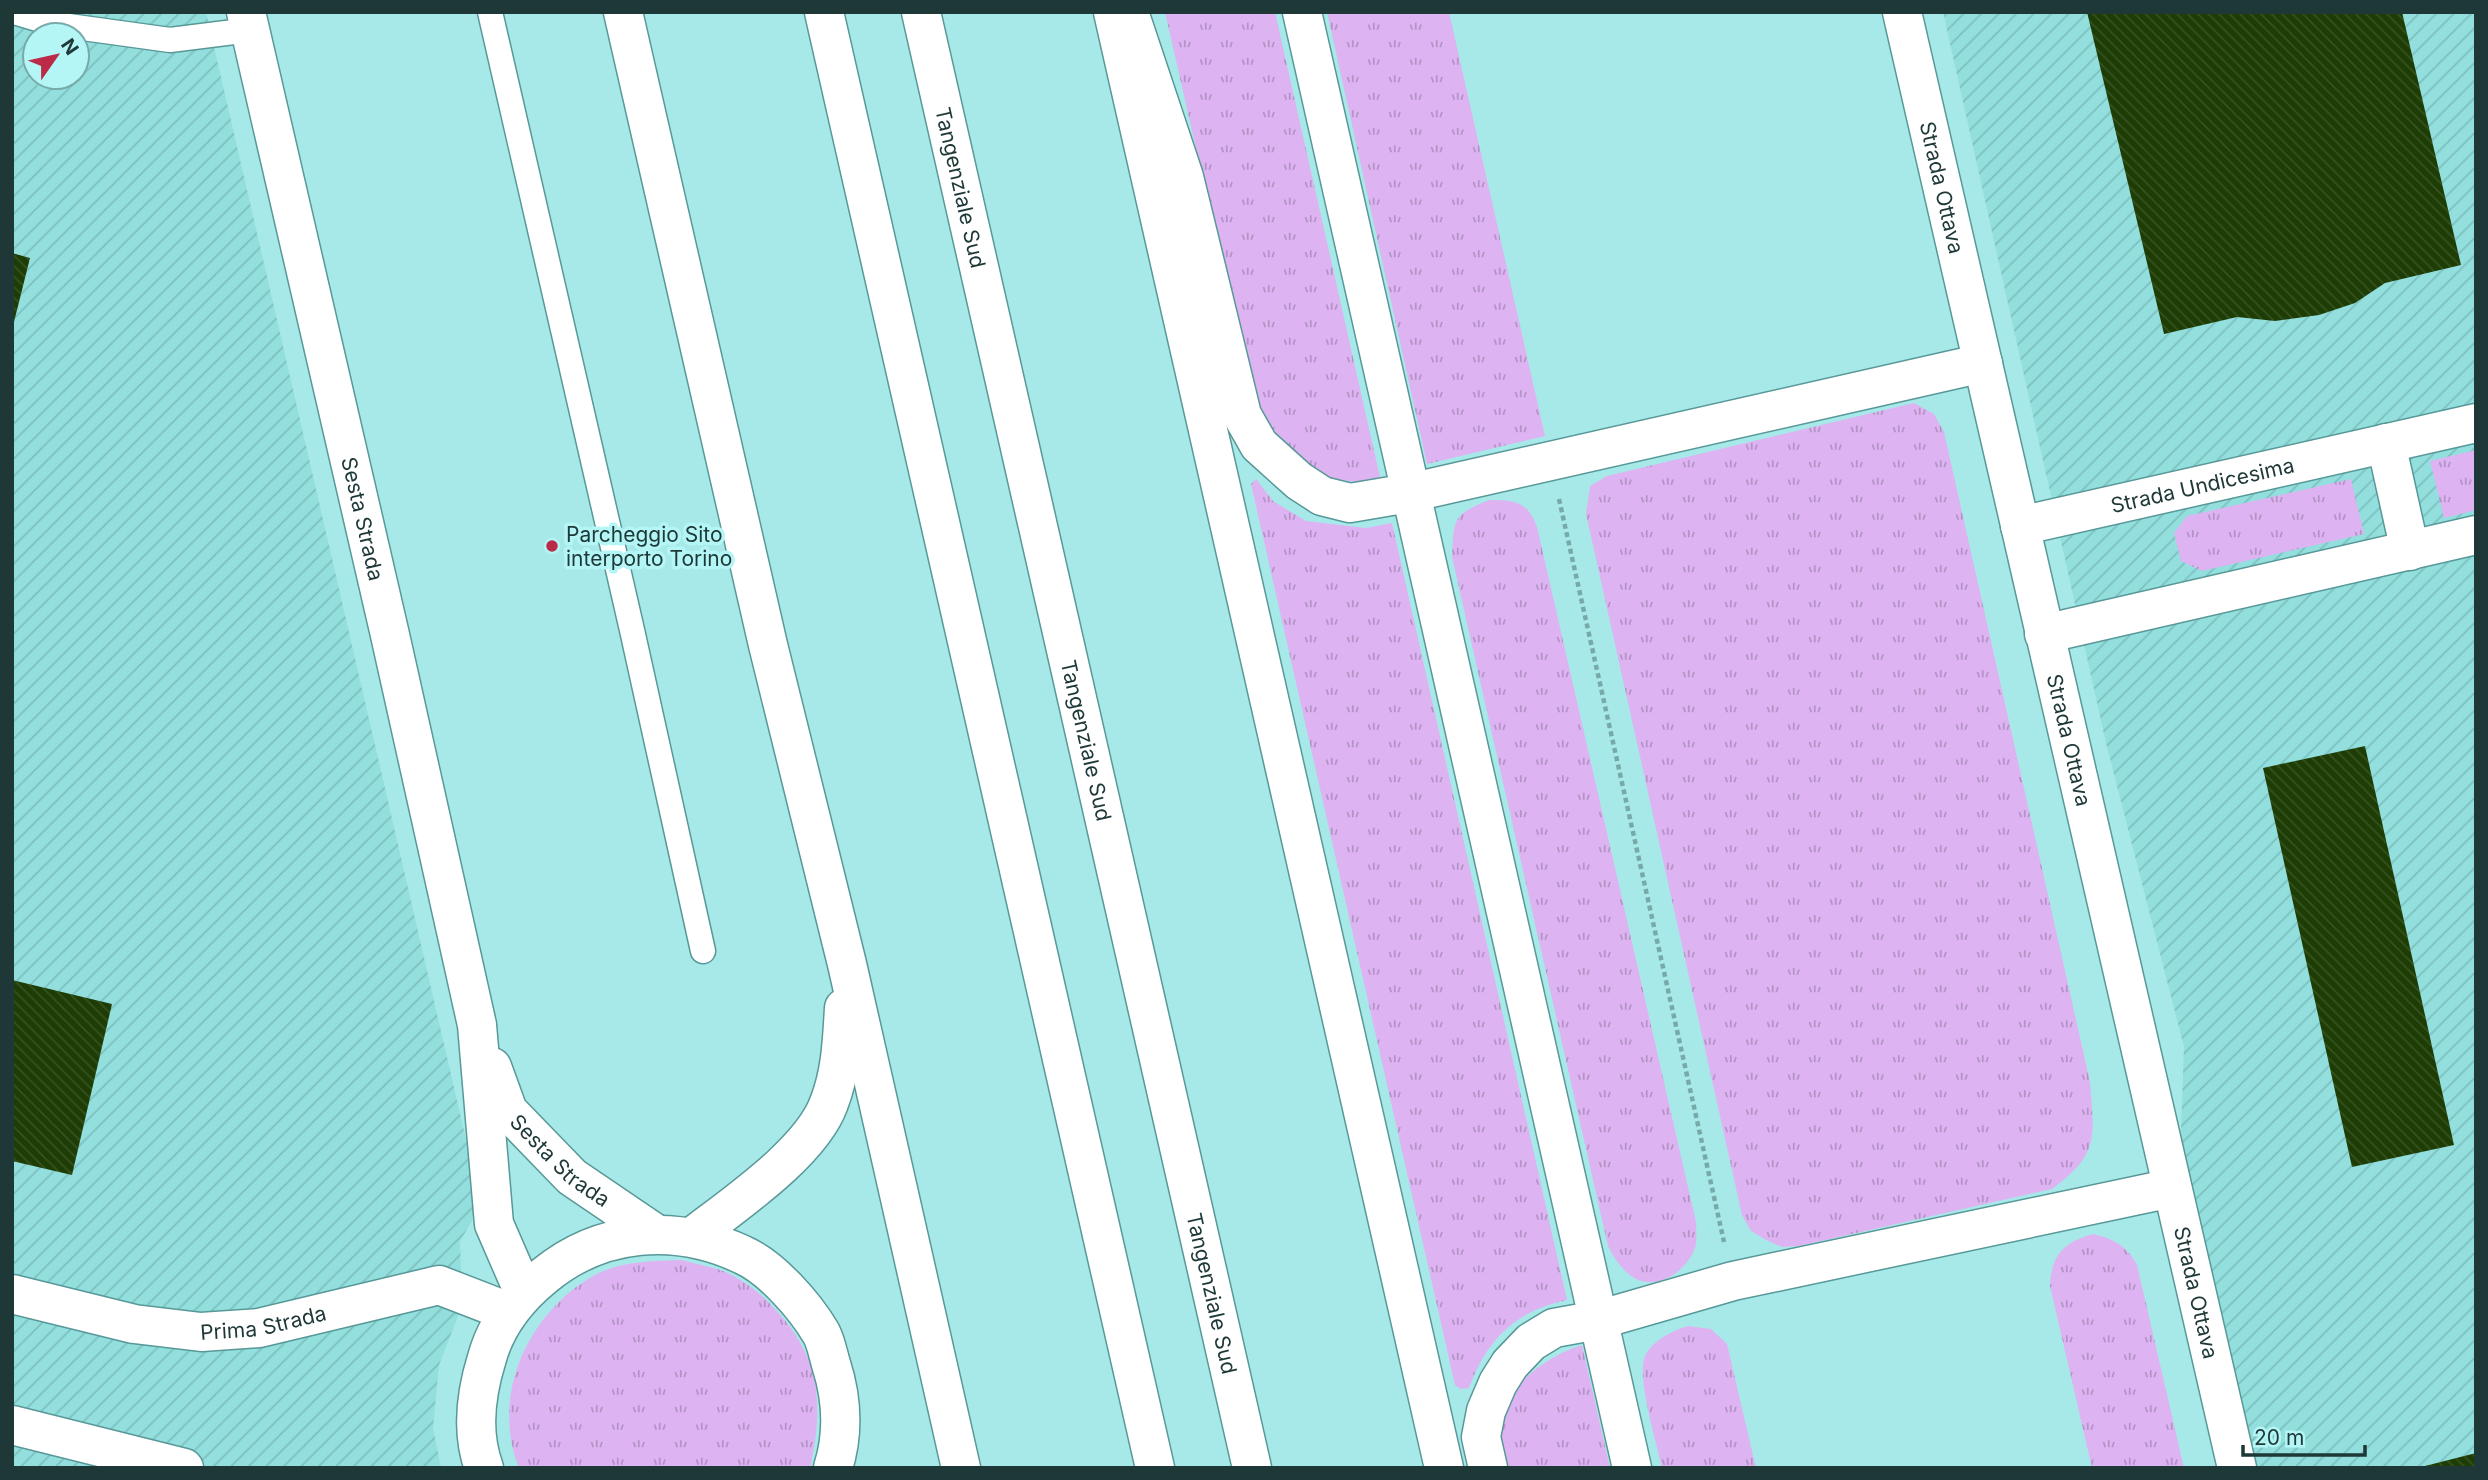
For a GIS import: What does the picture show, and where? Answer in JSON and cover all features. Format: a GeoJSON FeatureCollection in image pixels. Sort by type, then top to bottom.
{"type":"FeatureCollection","features":[{"type":"Feature","properties":{"kind":"main road"},"geometry":{"type":"LineString","coordinates":[[623,12],[768,645],[847,964],[961,1468]]}},
{"type":"Feature","properties":{"kind":"main road"},"geometry":{"type":"LineString","coordinates":[[824,12],[1154,1468]]}},
{"type":"Feature","properties":{"kind":"main road","name":"Tangenziale Sud"},"geometry":{"type":"LineString","coordinates":[[921,12],[1252,1468]]}},
{"type":"Feature","properties":{"kind":"main road"},"geometry":{"type":"LineString","coordinates":[[1112,12],[1444,1468]]}},
{"type":"Feature","properties":{"kind":"main road"},"geometry":{"type":"LineString","coordinates":[[1129,12],[1184,177],[1242,415],[1259,445],[1298,481],[1322,496],[1350,503],[1409,493],[1983,363]]}},
{"type":"Feature","properties":{"kind":"main road"},"geometry":{"type":"LineString","coordinates":[[1302,12],[1632,1468]]}},
{"type":"Feature","properties":{"kind":"main road","name":"Strada Ottava"},"geometry":{"type":"LineString","coordinates":[[1902,12],[2237,1468]]}},
{"type":"Feature","properties":{"kind":"main road","name":"Sesta Strada"},"geometry":{"type":"LineString","coordinates":[[248,21],[477,1025],[508,1111],[572,1177],[674,1235]]}},
{"type":"Feature","properties":{"kind":"main road","name":"Strada Undicesima"},"geometry":{"type":"LineString","coordinates":[[2020,526],[2476,423]]}},
{"type":"Feature","properties":{"kind":"main road"},"geometry":{"type":"LineString","coordinates":[[2386,443],[2410,551]]}},
{"type":"Feature","properties":{"kind":"main road"},"geometry":{"type":"LineString","coordinates":[[2044,634],[2476,536]]}},
{"type":"Feature","properties":{"kind":"main road"},"geometry":{"type":"LineString","coordinates":[[674,1235],[760,1184],[807,1140],[829,1106],[841,1061],[847,964]]}},
{"type":"Feature","properties":{"kind":"main road","name":"Sesta Strada"},"geometry":{"type":"LineString","coordinates":[[477,1025],[494,1224],[516,1302]]}},
{"type":"Feature","properties":{"kind":"main road"},"geometry":{"type":"LineString","coordinates":[[1488,1468],[1481,1437],[1486,1411],[1498,1383],[1510,1364],[1531,1342],[1554,1328],[1598,1320],[1733,1281],[2172,1188]]}},
{"type":"Feature","properties":{"kind":"main road"},"geometry":{"type":"LineString","coordinates":[[476,1466],[479,1384],[490,1346],[516,1302],[562,1261],[607,1241],[674,1235],[745,1255],[789,1289],[822,1335],[839,1389],[840,1445],[832,1468]]}},
{"type":"Feature","properties":{"kind":"main road","name":"Prima Strada"},"geometry":{"type":"LineString","coordinates":[[12,1294],[134,1324],[201,1332],[259,1328],[439,1285],[516,1302]]}},
{"type":"Feature","properties":{"kind":"main road"},"geometry":{"type":"LineString","coordinates":[[12,1425],[184,1468]]}},
{"type":"Feature","properties":{"kind":"lane"},"geometry":{"type":"LineString","coordinates":[[14,12],[54,24],[170,40],[248,21]]}},
{"type":"Feature","properties":{"kind":"lane"},"geometry":{"type":"LineString","coordinates":[[490,12],[703,951]]}},
{"type":"Feature","properties":{"kind":"path"},"geometry":{"type":"LineString","coordinates":[[1550,460],[1733,1281]]}},
{"type":"Feature","properties":{"kind":"shaded area"},"geometry":{"type":"Polygon","coordinates":[[[12,12],[206,12],[479,1196],[472,1221],[460,1241],[462,1306],[439,1365],[433,1428],[441,1468],[12,1468],[12,12]]]}},
{"type":"Feature","properties":{"kind":"shaded area"},"geometry":{"type":"Polygon","coordinates":[[[1943,12],[2476,12],[2476,1468],[2231,1468],[2178,1211],[2184,1047],[2106,743],[1943,12]]]}},
{"type":"Feature","properties":{"kind":"green space"},"geometry":{"type":"Polygon","coordinates":[[[1165,12],[1275,12],[1380,477],[1356,482],[1322,477],[1276,436],[1251,391],[1165,12]]]}},
{"type":"Feature","properties":{"kind":"green space"},"geometry":{"type":"Polygon","coordinates":[[[1327,12],[1449,12],[1545,436],[1427,464],[1327,12]]]}},
{"type":"Feature","properties":{"kind":"green space"},"geometry":{"type":"Polygon","coordinates":[[[1914,403],[1934,414],[1944,432],[2090,1082],[2092,1131],[2086,1154],[2079,1165],[2052,1189],[1799,1246],[1782,1247],[1751,1231],[1742,1215],[1586,514],[1590,486],[1607,476],[1914,403]]]}},
{"type":"Feature","properties":{"kind":"green space"},"geometry":{"type":"Polygon","coordinates":[[[2476,450],[2476,510],[2444,518],[2430,461],[2476,450]]]}},
{"type":"Feature","properties":{"kind":"green space"},"geometry":{"type":"Polygon","coordinates":[[[1256,479],[1273,501],[1306,521],[1366,528],[1392,523],[1567,1300],[1533,1311],[1506,1330],[1485,1355],[1469,1388],[1461,1389],[1455,1385],[1251,484],[1256,479]]]}},
{"type":"Feature","properties":{"kind":"green space"},"geometry":{"type":"Polygon","coordinates":[[[2351,479],[2364,534],[2202,571],[2181,561],[2174,533],[2187,516],[2351,479]]]}},
{"type":"Feature","properties":{"kind":"green space"},"geometry":{"type":"Polygon","coordinates":[[[1489,500],[1519,504],[1529,512],[1537,527],[1696,1222],[1696,1244],[1693,1253],[1681,1269],[1664,1280],[1645,1282],[1631,1276],[1619,1264],[1608,1246],[1452,557],[1457,520],[1468,510],[1489,500]]]}},
{"type":"Feature","properties":{"kind":"green space"},"geometry":{"type":"Polygon","coordinates":[[[2093,1234],[2119,1244],[2137,1265],[2184,1468],[2092,1468],[2050,1286],[2053,1266],[2061,1251],[2074,1241],[2093,1234]]]}},
{"type":"Feature","properties":{"kind":"green space"},"geometry":{"type":"Polygon","coordinates":[[[682,1260],[723,1271],[751,1287],[775,1309],[802,1346],[815,1383],[817,1403],[817,1423],[810,1468],[519,1468],[511,1440],[509,1412],[513,1385],[521,1358],[533,1334],[550,1311],[570,1292],[603,1271],[636,1263],[682,1260]]]}},
{"type":"Feature","properties":{"kind":"green space"},"geometry":{"type":"Polygon","coordinates":[[[1688,1326],[1711,1329],[1727,1344],[1756,1468],[1662,1468],[1645,1394],[1643,1366],[1648,1350],[1658,1341],[1669,1333],[1688,1326]]]}},
{"type":"Feature","properties":{"kind":"green space"},"geometry":{"type":"Polygon","coordinates":[[[1582,1345],[1610,1468],[1498,1468],[1502,1418],[1513,1393],[1539,1367],[1582,1345]]]}},
{"type":"Feature","properties":{"kind":"building"},"geometry":{"type":"Polygon","coordinates":[[[2087,12],[2402,12],[2461,265],[2385,283],[2355,303],[2319,315],[2275,321],[2237,317],[2164,334],[2087,12]]]}},
{"type":"Feature","properties":{"kind":"building"},"geometry":{"type":"Polygon","coordinates":[[[12,253],[30,258],[13,326],[12,326],[12,253]]]}},
{"type":"Feature","properties":{"kind":"building"},"geometry":{"type":"Polygon","coordinates":[[[2365,746],[2454,1145],[2352,1167],[2263,768],[2365,746]]]}},
{"type":"Feature","properties":{"kind":"building"},"geometry":{"type":"Polygon","coordinates":[[[12,980],[112,1004],[72,1175],[12,1161],[12,980]]]}},
{"type":"Feature","properties":{"kind":"building"},"geometry":{"type":"Polygon","coordinates":[[[2476,1453],[2476,1468],[2421,1468],[2421,1467],[2476,1453]]]}},
{"type":"Feature","properties":{"kind":"place","name":"Parcheggio Sito interporto Torino"},"geometry":{"type":"Point","coordinates":[552,546]}}]}
